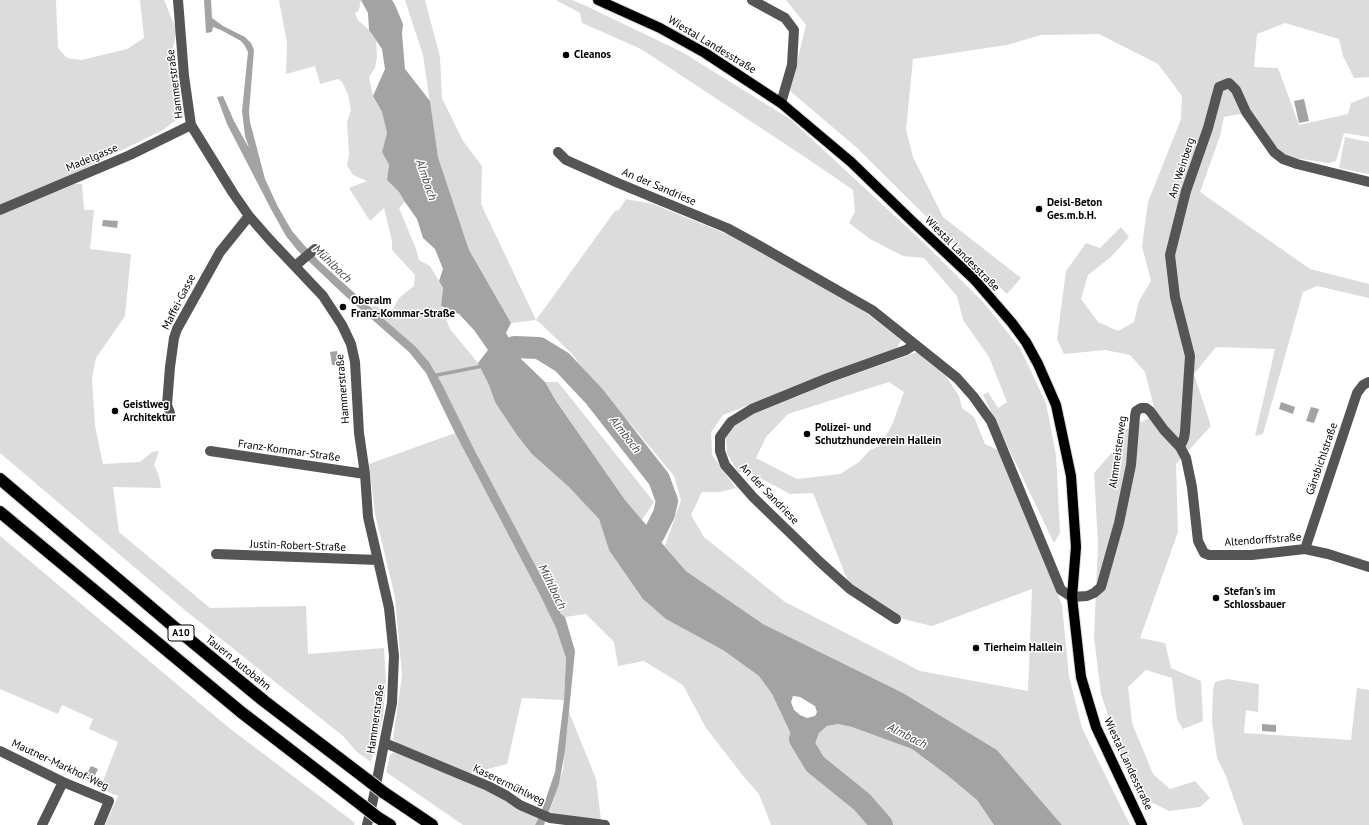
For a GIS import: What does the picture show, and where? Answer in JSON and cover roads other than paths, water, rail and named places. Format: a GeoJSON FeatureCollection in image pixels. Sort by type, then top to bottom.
{"type":"FeatureCollection","features":[{"type":"Feature","properties":{"kind":"highway","name":"Tauern Autobahn"},"geometry":{"type":"LineString","coordinates":[[0,479],[264,701],[383,792],[432,825]]}},
{"type":"Feature","properties":{"kind":"highway","name":"A10"},"geometry":{"type":"LineString","coordinates":[[0,512],[241,712],[377,817],[390,825]]}},
{"type":"Feature","properties":{"kind":"main road","name":"Wiestal Landesstraße"},"geometry":{"type":"LineString","coordinates":[[598,0],[660,28],[705,53],[742,75],[781,103],[851,162],[974,279],[1012,323],[1026,342],[1038,364],[1056,405],[1071,476],[1076,547],[1072,597],[1081,677],[1096,727],[1142,825]]}},
{"type":"Feature","properties":{"kind":"street","name":"Hammerstraße"},"geometry":{"type":"LineString","coordinates":[[178,0],[184,76],[191,125],[249,216],[270,240],[297,264],[328,302],[346,331],[351,344],[355,362],[359,433],[365,474],[368,517],[389,608],[394,656],[392,703],[367,825]]}},
{"type":"Feature","properties":{"kind":"street"},"geometry":{"type":"LineString","coordinates":[[752,0],[785,18],[794,30],[792,65],[781,103]]}},
{"type":"Feature","properties":{"kind":"street","name":"Am Weinberg"},"geometry":{"type":"LineString","coordinates":[[1180,447],[1185,432],[1190,356],[1175,297],[1170,255],[1186,190],[1208,128],[1219,87],[1229,83],[1236,90],[1246,112],[1274,152],[1283,159],[1297,164],[1369,182]]}},
{"type":"Feature","properties":{"kind":"street","name":"Madelgasse"},"geometry":{"type":"LineString","coordinates":[[0,210],[130,154],[191,125]]}},
{"type":"Feature","properties":{"kind":"street","name":"An der Sandriese"},"geometry":{"type":"LineString","coordinates":[[558,152],[566,160],[727,228],[758,245],[872,310],[956,378],[973,396],[991,421],[1061,590],[1072,597]]}},
{"type":"Feature","properties":{"kind":"street","name":"Maffei-Gasse"},"geometry":{"type":"LineString","coordinates":[[170,413],[168,405],[170,367],[173,343],[177,329],[220,252],[249,216]]}},
{"type":"Feature","properties":{"kind":"street"},"geometry":{"type":"LineString","coordinates":[[297,264],[313,250]]}},
{"type":"Feature","properties":{"kind":"street","name":"An der Sandriese"},"geometry":{"type":"LineString","coordinates":[[896,619],[850,589],[753,497],[725,465],[720,451],[720,437],[730,422],[752,409],[828,378],[906,350],[914,345]]}},
{"type":"Feature","properties":{"kind":"street","name":"Gänsbichlstraße"},"geometry":{"type":"LineString","coordinates":[[1305,549],[1357,393],[1363,385],[1369,382]]}},
{"type":"Feature","properties":{"kind":"street","name":"Almmeisterweg"},"geometry":{"type":"LineString","coordinates":[[1072,597],[1087,596],[1094,593],[1100,587],[1119,523],[1131,465],[1135,416],[1136,411],[1141,408],[1146,408],[1150,411],[1164,430],[1180,447],[1186,458],[1192,487],[1198,541],[1204,553]]}},
{"type":"Feature","properties":{"kind":"street","name":"Franz-Kommar-Straße"},"geometry":{"type":"LineString","coordinates":[[210,451],[365,474]]}},
{"type":"Feature","properties":{"kind":"street","name":"Altendorffstraße"},"geometry":{"type":"LineString","coordinates":[[1204,553],[1210,555],[1252,555],[1305,549],[1328,554],[1369,567]]}},
{"type":"Feature","properties":{"kind":"street","name":"Justin-Robert-Straße"},"geometry":{"type":"LineString","coordinates":[[216,554],[313,559],[378,560]]}},
{"type":"Feature","properties":{"kind":"street","name":"Kaserermühlweg"},"geometry":{"type":"LineString","coordinates":[[385,743],[488,786],[520,805],[550,818],[605,825]]}},
{"type":"Feature","properties":{"kind":"street","name":"Mautner-Markhof-Weg"},"geometry":{"type":"LineString","coordinates":[[0,751],[63,782],[110,801],[99,825]]}},
{"type":"Feature","properties":{"kind":"street"},"geometry":{"type":"LineString","coordinates":[[42,825],[63,782]]}},
{"type":"Feature","properties":{"kind":"water"},"geometry":{"type":"Polygon","coordinates":[[[204,0],[211,0],[212,18],[223,26],[245,37],[251,43],[254,50],[249,112],[250,122],[265,179],[278,207],[292,231],[320,262],[415,346],[429,362],[442,384],[474,449],[561,614],[565,617],[575,651],[565,751],[559,784],[544,825],[535,825],[542,810],[555,772],[564,700],[566,658],[556,628],[455,433],[426,373],[409,352],[342,293],[298,251],[286,236],[227,124],[217,97],[223,96],[234,121],[249,148],[245,136],[242,111],[248,52],[241,41],[221,30],[213,27],[212,32],[206,33],[204,0]]]}},
{"type":"Feature","properties":{"kind":"water"},"geometry":{"type":"Polygon","coordinates":[[[361,0],[392,0],[395,5],[403,24],[402,34],[405,69],[430,101],[438,157],[469,250],[511,323],[506,333],[521,359],[545,382],[556,401],[625,500],[654,534],[686,571],[763,624],[903,693],[997,750],[1062,825],[994,825],[977,800],[912,749],[852,727],[838,724],[827,726],[819,733],[815,744],[818,756],[815,764],[809,768],[799,751],[772,694],[759,676],[723,650],[666,619],[643,599],[609,550],[599,519],[569,487],[532,454],[517,435],[495,402],[489,385],[478,363],[488,350],[474,330],[459,314],[441,306],[443,288],[439,281],[443,269],[435,249],[423,238],[417,219],[399,192],[387,180],[389,165],[382,152],[387,133],[382,112],[373,96],[385,69],[382,49],[369,30],[368,13],[361,0]],[[793,696],[791,702],[794,710],[807,718],[815,716],[817,712],[815,706],[800,697],[793,696]]]}},
{"type":"Feature","properties":{"kind":"water"},"geometry":{"type":"Polygon","coordinates":[[[1304,99],[1309,121],[1299,123],[1294,101],[1304,99]]]}},
{"type":"Feature","properties":{"kind":"water"},"geometry":{"type":"Polygon","coordinates":[[[103,220],[118,221],[117,228],[102,226],[103,220]]]}},
{"type":"Feature","properties":{"kind":"water"},"geometry":{"type":"Polygon","coordinates":[[[337,351],[339,365],[332,365],[330,352],[337,351]]]}},
{"type":"Feature","properties":{"kind":"water"},"geometry":{"type":"Polygon","coordinates":[[[1281,402],[1295,407],[1293,414],[1279,409],[1281,402]]]}},
{"type":"Feature","properties":{"kind":"water"},"geometry":{"type":"Polygon","coordinates":[[[1311,407],[1319,409],[1314,423],[1306,421],[1311,407]]]}},
{"type":"Feature","properties":{"kind":"water"},"geometry":{"type":"Polygon","coordinates":[[[1262,724],[1276,725],[1276,732],[1262,731],[1262,724]]]}},
{"type":"Feature","properties":{"kind":"water"},"geometry":{"type":"Polygon","coordinates":[[[91,766],[98,769],[92,782],[84,779],[91,766]]]}},
{"type":"Feature","properties":{"kind":"waterway","name":"Almbach"},"geometry":{"type":"LineString","coordinates":[[500,352],[514,347],[539,348],[562,362],[594,396],[659,479],[667,501],[664,514],[654,534],[640,554]]}},
{"type":"Feature","properties":{"kind":"waterway","name":"Mühlbach"},"geometry":{"type":"LineString","coordinates":[[433,375],[483,366]]}},
{"type":"Feature","properties":{"kind":"waterway","name":"Almbach"},"geometry":{"type":"LineString","coordinates":[[800,739],[815,764],[862,802],[882,825]]}},
{"type":"Feature","properties":{"kind":"place","name":"Cleanos"},"geometry":{"type":"Point","coordinates":[566,55]}},
{"type":"Feature","properties":{"kind":"place","name":"Deisl-Beton Ges.m.b.H."},"geometry":{"type":"Point","coordinates":[1039,209]}},
{"type":"Feature","properties":{"kind":"place","name":"Oberalm Franz-Kommar-Straße"},"geometry":{"type":"Point","coordinates":[343,307]}},
{"type":"Feature","properties":{"kind":"place","name":"Geistlweg Architektur"},"geometry":{"type":"Point","coordinates":[115,411]}},
{"type":"Feature","properties":{"kind":"place","name":"Polizei- und Schutzhundeverein Hallein"},"geometry":{"type":"Point","coordinates":[807,434]}},
{"type":"Feature","properties":{"kind":"place","name":"Stefan's im Schlossbauer"},"geometry":{"type":"Point","coordinates":[1216,598]}},
{"type":"Feature","properties":{"kind":"place","name":"Tierheim Hallein"},"geometry":{"type":"Point","coordinates":[976,648]}}]}
